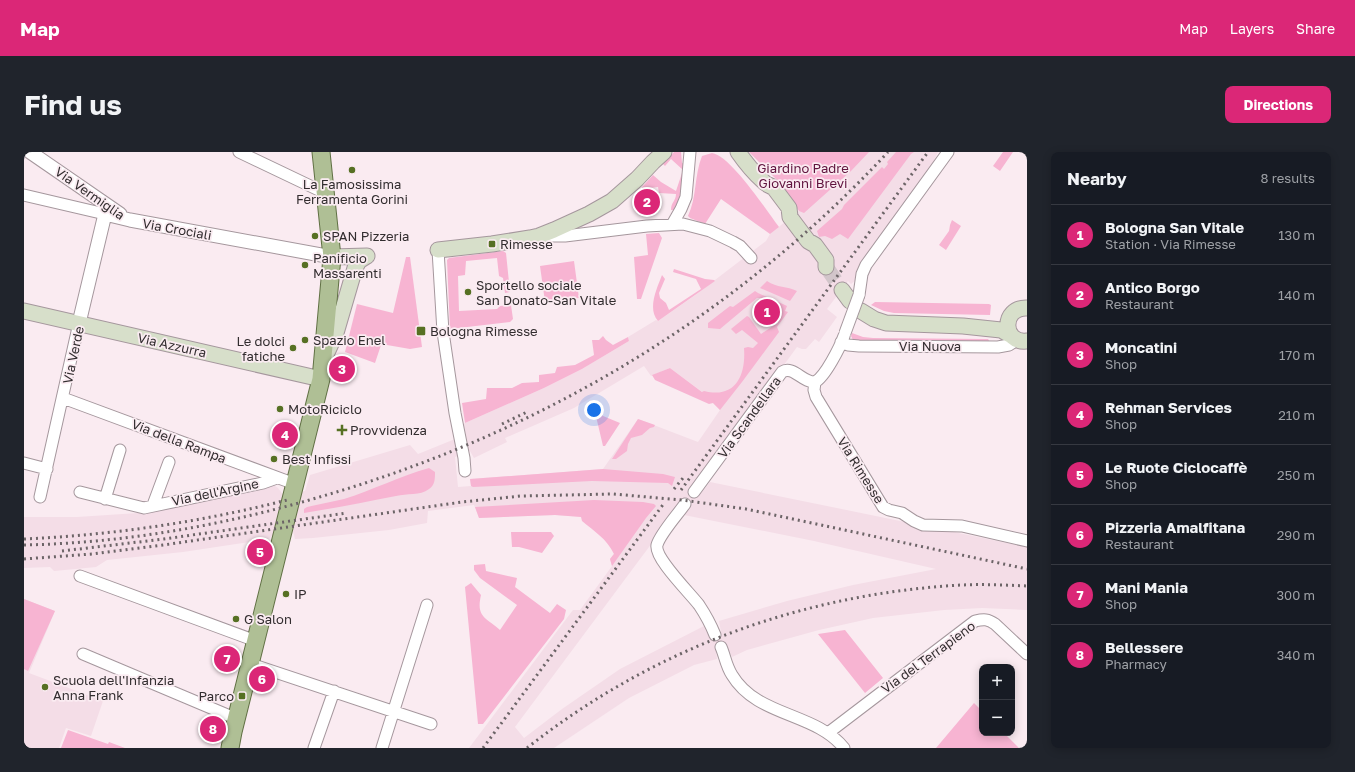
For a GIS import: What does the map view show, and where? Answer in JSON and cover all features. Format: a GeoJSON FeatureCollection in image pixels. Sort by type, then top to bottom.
{"type":"FeatureCollection","features":[{"type":"Feature","properties":{"kind":"main road"},"geometry":{"type":"LineString","coordinates":[[230,748],[321,380],[332,257],[321,152]]}},
{"type":"Feature","properties":{"kind":"main road"},"geometry":{"type":"LineString","coordinates":[[438,250],[539,236],[589,214],[612,201],[637,180],[655,157],[664,152]]}},
{"type":"Feature","properties":{"kind":"main road"},"geometry":{"type":"LineString","coordinates":[[732,152],[741,157],[764,183],[766,191],[783,213],[790,217],[809,242],[815,245],[826,260],[827,267]]}},
{"type":"Feature","properties":{"kind":"main road"},"geometry":{"type":"LineString","coordinates":[[323,360],[336,333],[355,268],[359,261],[367,256],[332,257]]}},
{"type":"Feature","properties":{"kind":"main road"},"geometry":{"type":"LineString","coordinates":[[853,299],[880,322],[894,324],[963,326],[1000,330],[1018,339]]}},
{"type":"Feature","properties":{"kind":"main road"},"geometry":{"type":"LineString","coordinates":[[963,326],[998,323],[1010,317],[1018,309],[1027,308]]}},
{"type":"Feature","properties":{"kind":"main road","name":"Via Azzurra"},"geometry":{"type":"LineString","coordinates":[[24,311],[321,380]]}},
{"type":"Feature","properties":{"kind":"main road"},"geometry":{"type":"LineString","coordinates":[[1010,317],[1008,328],[1018,339]]}},
{"type":"Feature","properties":{"kind":"street","name":"Via Vermiglia"},"geometry":{"type":"LineString","coordinates":[[30,152],[130,220]]}},
{"type":"Feature","properties":{"kind":"street"},"geometry":{"type":"LineString","coordinates":[[239,152],[325,193]]}},
{"type":"Feature","properties":{"kind":"street"},"geometry":{"type":"LineString","coordinates":[[673,223],[686,197],[690,152]]}},
{"type":"Feature","properties":{"kind":"street"},"geometry":{"type":"LineString","coordinates":[[815,382],[821,376],[842,340],[853,299],[866,264],[948,152]]}},
{"type":"Feature","properties":{"kind":"street","name":"Via Crociali"},"geometry":{"type":"LineString","coordinates":[[24,195],[130,220],[332,257]]}},
{"type":"Feature","properties":{"kind":"street","name":"Via Verde"},"geometry":{"type":"LineString","coordinates":[[40,496],[105,214]]}},
{"type":"Feature","properties":{"kind":"street"},"geometry":{"type":"LineString","coordinates":[[589,214],[594,232]]}},
{"type":"Feature","properties":{"kind":"street"},"geometry":{"type":"LineString","coordinates":[[539,236],[565,236],[673,223],[689,225],[710,231],[740,246],[750,258]]}},
{"type":"Feature","properties":{"kind":"street"},"geometry":{"type":"LineString","coordinates":[[438,250],[443,332],[465,471]]}},
{"type":"Feature","properties":{"kind":"street","name":"Via Nuova"},"geometry":{"type":"LineString","coordinates":[[842,340],[848,345],[859,346],[998,347],[1009,345],[1018,339]]}},
{"type":"Feature","properties":{"kind":"street","name":"Via Scandellara"},"geometry":{"type":"LineString","coordinates":[[694,492],[784,370],[790,370],[807,381],[815,382]]}},
{"type":"Feature","properties":{"kind":"street","name":"Via Rimesse"},"geometry":{"type":"LineString","coordinates":[[815,382],[814,390],[816,397],[883,506],[889,510],[902,513],[923,525],[962,526],[1027,542]]}},
{"type":"Feature","properties":{"kind":"street","name":"Via della Rampa"},"geometry":{"type":"LineString","coordinates":[[63,398],[295,484]]}},
{"type":"Feature","properties":{"kind":"street"},"geometry":{"type":"LineString","coordinates":[[105,499],[120,450]]}},
{"type":"Feature","properties":{"kind":"street","name":"Via dell'Argine"},"geometry":{"type":"LineString","coordinates":[[153,506],[169,462]]}},
{"type":"Feature","properties":{"kind":"street"},"geometry":{"type":"LineString","coordinates":[[24,463],[47,469]]}},
{"type":"Feature","properties":{"kind":"street","name":"Via dell'Argine"},"geometry":{"type":"LineString","coordinates":[[80,492],[144,508],[263,483],[277,478]]}},
{"type":"Feature","properties":{"kind":"street"},"geometry":{"type":"LineString","coordinates":[[685,504],[660,538],[657,550],[663,562],[699,605],[716,635]]}},
{"type":"Feature","properties":{"kind":"street"},"geometry":{"type":"LineString","coordinates":[[80,576],[256,641]]}},
{"type":"Feature","properties":{"kind":"street"},"geometry":{"type":"LineString","coordinates":[[382,748],[428,605]]}},
{"type":"Feature","properties":{"kind":"street","name":"Via del Terrapieno"},"geometry":{"type":"LineString","coordinates":[[828,733],[975,621],[983,619],[990,620],[1027,654]]}},
{"type":"Feature","properties":{"kind":"street"},"geometry":{"type":"LineString","coordinates":[[721,647],[727,667],[732,677],[750,695],[765,704],[828,733],[844,748]]}},
{"type":"Feature","properties":{"kind":"street"},"geometry":{"type":"LineString","coordinates":[[84,654],[237,718]]}},
{"type":"Feature","properties":{"kind":"street"},"geometry":{"type":"LineString","coordinates":[[251,664],[431,724]]}},
{"type":"Feature","properties":{"kind":"street"},"geometry":{"type":"LineString","coordinates":[[314,748],[334,691]]}},
{"type":"Feature","properties":{"kind":"shaded area"},"geometry":{"type":"Polygon","coordinates":[[[858,152],[938,152],[931,166],[863,260],[857,279],[851,284],[848,281],[827,309],[837,317],[819,342],[815,339],[806,349],[797,347],[692,491],[701,493],[710,482],[1027,547],[1027,610],[982,608],[944,610],[873,618],[819,630],[747,650],[732,657],[726,645],[716,649],[717,659],[694,665],[629,698],[554,748],[469,748],[573,610],[580,610],[612,566],[610,559],[629,532],[602,518],[555,515],[479,518],[474,505],[428,511],[427,523],[389,530],[295,539],[293,531],[274,534],[269,539],[183,552],[107,560],[96,567],[54,571],[50,567],[24,568],[24,517],[77,517],[138,513],[192,503],[270,485],[278,488],[284,496],[305,491],[310,475],[410,445],[418,454],[465,435],[463,424],[544,388],[582,369],[629,341],[628,337],[656,320],[658,321],[694,296],[766,241],[770,234],[801,209],[858,152]],[[644,366],[574,408],[505,438],[507,442],[474,458],[470,451],[455,457],[458,487],[471,486],[470,479],[603,469],[638,419],[698,442],[720,410],[701,391],[670,368],[651,376],[644,366]],[[681,504],[515,727],[524,738],[562,709],[620,669],[704,626],[711,637],[721,632],[719,621],[787,601],[853,585],[936,569],[814,541],[684,515],[691,505],[681,504]]]}},
{"type":"Feature","properties":{"kind":"shaded area","name":"Scuola dell'Infanzia Anna Frank"},"geometry":{"type":"Polygon","coordinates":[[[24,599],[55,611],[29,673],[103,701],[91,736],[66,728],[59,748],[24,748],[24,599]]]}},
{"type":"Feature","properties":{"kind":"green space"},"geometry":{"type":"Polygon","coordinates":[[[674,152],[681,152],[682,163],[685,164],[682,197],[676,210],[671,210],[676,194],[659,193],[658,187],[642,189],[642,187],[653,175],[676,191],[683,170],[671,159],[665,166],[663,164],[674,152]]]}},
{"type":"Feature","properties":{"kind":"green space","name":"Giardino Padre Giovanni Brevi"},"geometry":{"type":"Polygon","coordinates":[[[749,152],[869,152],[851,171],[804,213],[799,211],[777,180],[749,152]]]}},
{"type":"Feature","properties":{"kind":"green space"},"geometry":{"type":"Polygon","coordinates":[[[896,152],[914,152],[848,239],[840,234],[832,239],[825,236],[819,237],[817,231],[842,209],[844,205],[882,167],[884,169],[888,164],[887,162],[896,152]]]}},
{"type":"Feature","properties":{"kind":"green space"},"geometry":{"type":"Polygon","coordinates":[[[1003,152],[1013,152],[1000,171],[993,166],[1003,152]]]}},
{"type":"Feature","properties":{"kind":"green space"},"geometry":{"type":"Polygon","coordinates":[[[712,153],[720,156],[729,163],[748,185],[779,227],[770,234],[721,199],[705,224],[688,216],[693,201],[699,164],[702,156],[712,153]]]}},
{"type":"Feature","properties":{"kind":"green space"},"geometry":{"type":"Polygon","coordinates":[[[952,220],[961,226],[946,250],[939,245],[949,231],[952,220]]]}},
{"type":"Feature","properties":{"kind":"green space"},"geometry":{"type":"Polygon","coordinates":[[[659,233],[662,238],[641,299],[637,299],[634,257],[648,255],[646,234],[659,233]]]}},
{"type":"Feature","properties":{"kind":"green space"},"geometry":{"type":"Polygon","coordinates":[[[503,251],[506,253],[510,292],[505,293],[503,278],[499,276],[497,258],[466,261],[465,275],[458,276],[459,311],[497,309],[500,306],[511,305],[513,319],[510,322],[450,329],[447,260],[449,258],[503,251]]]}},
{"type":"Feature","properties":{"kind":"green space"},"geometry":{"type":"Polygon","coordinates":[[[406,257],[410,257],[422,347],[410,349],[381,345],[375,363],[345,352],[357,304],[393,313],[406,257]]]}},
{"type":"Feature","properties":{"kind":"green space"},"geometry":{"type":"Polygon","coordinates":[[[574,261],[579,298],[545,302],[540,266],[574,261]]]}},
{"type":"Feature","properties":{"kind":"green space"},"geometry":{"type":"Polygon","coordinates":[[[674,269],[715,281],[658,321],[653,311],[653,305],[662,275],[665,279],[659,293],[660,298],[666,303],[669,310],[701,289],[696,279],[673,272],[674,269]]]}},
{"type":"Feature","properties":{"kind":"green space"},"geometry":{"type":"Polygon","coordinates":[[[767,281],[774,285],[797,291],[790,301],[760,288],[767,281]]]}},
{"type":"Feature","properties":{"kind":"green space"},"geometry":{"type":"Polygon","coordinates":[[[755,291],[787,306],[785,311],[788,312],[777,327],[779,332],[720,410],[713,403],[709,404],[655,380],[652,375],[670,368],[702,392],[715,393],[724,391],[737,383],[741,376],[743,367],[744,348],[753,348],[758,343],[742,330],[736,334],[731,329],[747,316],[761,334],[778,323],[761,298],[757,298],[720,329],[708,328],[708,323],[730,306],[733,307],[755,291]]]}},
{"type":"Feature","properties":{"kind":"green space"},"geometry":{"type":"Polygon","coordinates":[[[875,302],[991,305],[990,315],[894,313],[884,311],[871,305],[875,302]]]}},
{"type":"Feature","properties":{"kind":"green space"},"geometry":{"type":"Polygon","coordinates":[[[852,333],[863,337],[873,338],[988,339],[990,342],[883,342],[853,340],[851,336],[852,333]]]}},
{"type":"Feature","properties":{"kind":"green space"},"geometry":{"type":"Polygon","coordinates":[[[603,336],[613,345],[628,337],[629,341],[582,369],[544,388],[465,423],[462,403],[486,399],[487,388],[512,388],[522,383],[539,382],[539,375],[555,373],[557,367],[575,365],[594,355],[592,340],[599,340],[603,336]]]}},
{"type":"Feature","properties":{"kind":"green space"},"geometry":{"type":"Polygon","coordinates":[[[597,411],[603,416],[620,423],[605,446],[603,446],[595,412],[597,411]]]}},
{"type":"Feature","properties":{"kind":"green space"},"geometry":{"type":"Polygon","coordinates":[[[638,419],[655,425],[642,435],[631,438],[627,451],[616,459],[612,459],[638,419]]]}},
{"type":"Feature","properties":{"kind":"green space"},"geometry":{"type":"Polygon","coordinates":[[[429,468],[435,472],[434,482],[431,487],[422,493],[400,495],[304,513],[304,509],[307,507],[344,499],[429,468]]]}},
{"type":"Feature","properties":{"kind":"green space"},"geometry":{"type":"Polygon","coordinates":[[[603,469],[663,474],[675,477],[672,486],[668,483],[592,481],[473,487],[471,486],[470,479],[603,469]]]}},
{"type":"Feature","properties":{"kind":"green space"},"geometry":{"type":"Polygon","coordinates":[[[594,500],[643,502],[654,504],[656,506],[612,566],[610,559],[614,554],[608,544],[582,521],[581,517],[555,515],[479,518],[475,507],[594,500]]]}},
{"type":"Feature","properties":{"kind":"green space"},"geometry":{"type":"Polygon","coordinates":[[[511,532],[551,532],[554,536],[542,553],[519,547],[512,547],[511,532]]]}},
{"type":"Feature","properties":{"kind":"green space"},"geometry":{"type":"Polygon","coordinates":[[[485,564],[486,571],[517,578],[515,587],[550,613],[557,604],[566,610],[564,619],[483,724],[478,724],[465,587],[471,583],[481,595],[480,608],[483,616],[500,630],[517,605],[480,578],[474,570],[474,565],[485,564]]]}},
{"type":"Feature","properties":{"kind":"green space"},"geometry":{"type":"Polygon","coordinates":[[[24,599],[55,611],[28,671],[24,669],[24,599]]]}},
{"type":"Feature","properties":{"kind":"green space"},"geometry":{"type":"Polygon","coordinates":[[[845,630],[883,678],[865,693],[818,634],[845,630]]]}},
{"type":"Feature","properties":{"kind":"green space"},"geometry":{"type":"Polygon","coordinates":[[[974,703],[979,708],[979,736],[1007,736],[1019,748],[936,748],[974,703]]]}},
{"type":"Feature","properties":{"kind":"green space"},"geometry":{"type":"Polygon","coordinates":[[[68,730],[108,744],[109,742],[125,748],[61,748],[68,730]]]}},
{"type":"Feature","properties":{"kind":"tunnel"},"geometry":{"type":"LineString","coordinates":[[827,268],[842,290]]}},
{"type":"Feature","properties":{"kind":"railway"},"geometry":{"type":"LineString","coordinates":[[24,545],[100,541],[175,531],[250,516],[323,496],[403,470],[481,439],[556,403],[629,363],[699,317],[765,267],[828,212],[888,152]]}},
{"type":"Feature","properties":{"kind":"railway"},"geometry":{"type":"LineString","coordinates":[[681,490],[928,152]]}},
{"type":"Feature","properties":{"kind":"railway"},"geometry":{"type":"LineString","coordinates":[[502,424],[527,412]]}},
{"type":"Feature","properties":{"kind":"railway"},"geometry":{"type":"LineString","coordinates":[[674,489],[683,478]]}},
{"type":"Feature","properties":{"kind":"railway"},"geometry":{"type":"LineString","coordinates":[[24,559],[92,554],[163,545],[462,502],[521,496],[613,494],[682,500],[746,509],[1027,569]]}},
{"type":"Feature","properties":{"kind":"railway"},"geometry":{"type":"LineString","coordinates":[[24,539],[124,531],[222,515],[287,500]]}},
{"type":"Feature","properties":{"kind":"railway"},"geometry":{"type":"LineString","coordinates":[[483,748],[665,502]]}},
{"type":"Feature","properties":{"kind":"railway"},"geometry":{"type":"LineString","coordinates":[[62,551],[164,539],[347,513]]}},
{"type":"Feature","properties":{"kind":"railway"},"geometry":{"type":"LineString","coordinates":[[527,748],[575,713],[625,682],[677,655],[731,633],[787,614],[844,600],[902,591],[961,585],[1027,586]]}},
{"type":"Feature","properties":{"kind":"place","name":"La Famosissima Ferramenta Gorini"},"geometry":{"type":"Point","coordinates":[352,170]}},
{"type":"Feature","properties":{"kind":"place","name":"Antico Borgo"},"geometry":{"type":"Point","coordinates":[647,202]}},
{"type":"Feature","properties":{"kind":"place","name":"SPAN Pizzeria"},"geometry":{"type":"Point","coordinates":[315,236]}},
{"type":"Feature","properties":{"kind":"place","name":"Rimesse"},"geometry":{"type":"Point","coordinates":[492,244]}},
{"type":"Feature","properties":{"kind":"place","name":"Panificio Massarenti"},"geometry":{"type":"Point","coordinates":[305,265]}},
{"type":"Feature","properties":{"kind":"place","name":"Sportello sociale San Donato-San Vitale"},"geometry":{"type":"Point","coordinates":[468,292]}},
{"type":"Feature","properties":{"kind":"place","name":"Bologna San Vitale"},"geometry":{"type":"Point","coordinates":[767,312]}},
{"type":"Feature","properties":{"kind":"place","name":"Bologna Rimesse"},"geometry":{"type":"Point","coordinates":[421,331]}},
{"type":"Feature","properties":{"kind":"place","name":"Spazio Enel"},"geometry":{"type":"Point","coordinates":[305,340]}},
{"type":"Feature","properties":{"kind":"place","name":"Le dolci fatiche"},"geometry":{"type":"Point","coordinates":[293,348]}},
{"type":"Feature","properties":{"kind":"place","name":"Moncatini"},"geometry":{"type":"Point","coordinates":[342,369]}},
{"type":"Feature","properties":{"kind":"place","name":"MotoRiciclo"},"geometry":{"type":"Point","coordinates":[280,409]}},
{"type":"Feature","properties":{"kind":"place","name":"Provvidenza"},"geometry":{"type":"Point","coordinates":[342,430]}},
{"type":"Feature","properties":{"kind":"place","name":"Rehman Services"},"geometry":{"type":"Point","coordinates":[285,435]}},
{"type":"Feature","properties":{"kind":"place","name":"Best Infissi"},"geometry":{"type":"Point","coordinates":[274,459]}},
{"type":"Feature","properties":{"kind":"place","name":"Le Ruote Ciclocaffè"},"geometry":{"type":"Point","coordinates":[260,552]}},
{"type":"Feature","properties":{"kind":"place","name":"IP"},"geometry":{"type":"Point","coordinates":[286,594]}},
{"type":"Feature","properties":{"kind":"place","name":"G Salon"},"geometry":{"type":"Point","coordinates":[236,619]}},
{"type":"Feature","properties":{"kind":"place","name":"Mani Mania"},"geometry":{"type":"Point","coordinates":[227,659]}},
{"type":"Feature","properties":{"kind":"place","name":"Pizzeria Amalfitana"},"geometry":{"type":"Point","coordinates":[262,679]}},
{"type":"Feature","properties":{"kind":"place","name":"Scuola dell'Infanzia Anna Frank"},"geometry":{"type":"Point","coordinates":[45,687]}},
{"type":"Feature","properties":{"kind":"place","name":"Parco"},"geometry":{"type":"Point","coordinates":[242,696]}},
{"type":"Feature","properties":{"kind":"place","name":"Bellessere"},"geometry":{"type":"Point","coordinates":[213,729]}}]}
